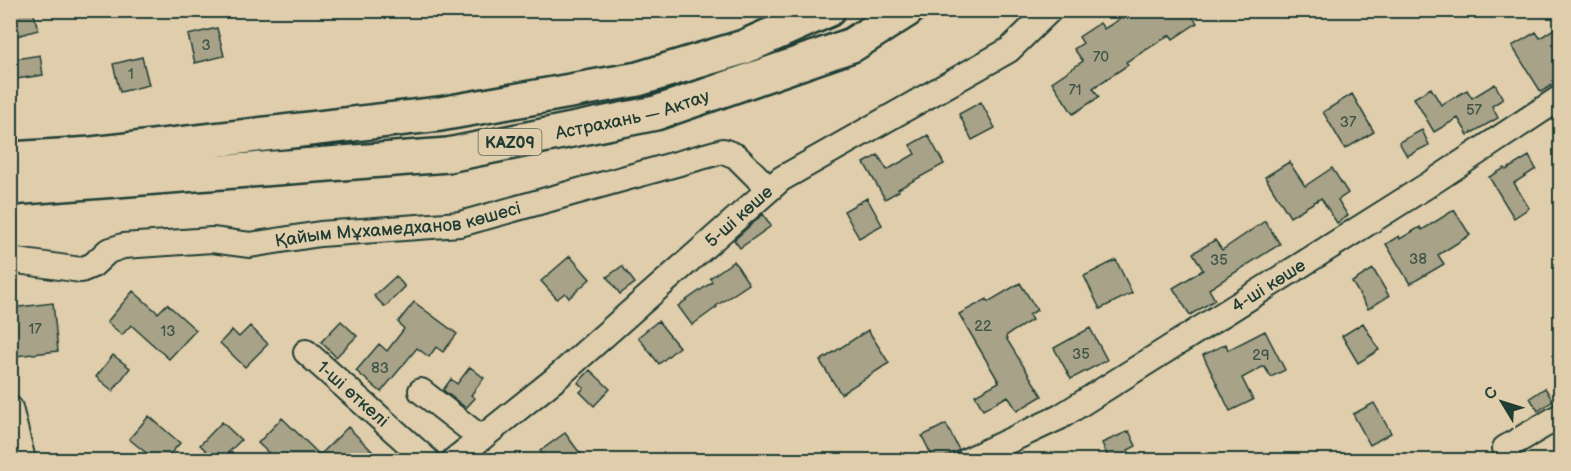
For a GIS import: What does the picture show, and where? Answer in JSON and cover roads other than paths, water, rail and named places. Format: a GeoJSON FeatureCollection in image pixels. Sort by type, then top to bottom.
{"type":"FeatureCollection","features":[{"type":"Feature","properties":{"kind":"highway","name":"Астрахань — Актау"},"geometry":{"type":"LineString","coordinates":[[92,168],[440,114],[638,79],[744,47],[828,10]]}},
{"type":"Feature","properties":{"kind":"highway","name":"Астрахань — Актау"},"geometry":{"type":"LineString","coordinates":[[92,168],[448,155],[656,112],[852,45],[907,10]]}},
{"type":"Feature","properties":{"kind":"highway","name":"KAZ09"},"geometry":{"type":"LineString","coordinates":[[10,159],[92,168]]}},
{"type":"Feature","properties":{"kind":"highway","name":"KAZ09"},"geometry":{"type":"LineString","coordinates":[[10,188],[92,168]]}},
{"type":"Feature","properties":{"kind":"street","name":"5-шi көше"},"geometry":{"type":"LineString","coordinates":[[454,460],[554,380],[781,179],[1009,50],[1050,10]]}},
{"type":"Feature","properties":{"kind":"street","name":"4-шi көше"},"geometry":{"type":"LineString","coordinates":[[968,460],[1060,417],[1428,185],[1560,98]]}},
{"type":"Feature","properties":{"kind":"street","name":"Қайым Мұхамедханов көшесi"},"geometry":{"type":"LineString","coordinates":[[10,260],[81,270],[93,265],[108,250],[123,246],[212,240],[250,245],[320,234],[460,224],[723,151],[736,156],[769,189]]}},
{"type":"Feature","properties":{"kind":"street","name":"1-ші өткелі"},"geometry":{"type":"LineString","coordinates":[[306,352],[427,460]]}},
{"type":"Feature","properties":{"kind":"street"},"geometry":{"type":"LineString","coordinates":[[421,391],[481,438]]}},
{"type":"Feature","properties":{"kind":"street"},"geometry":{"type":"LineString","coordinates":[[10,408],[23,460]]}},
{"type":"Feature","properties":{"kind":"street"},"geometry":{"type":"LineString","coordinates":[[1505,448],[1560,416]]}}]}
